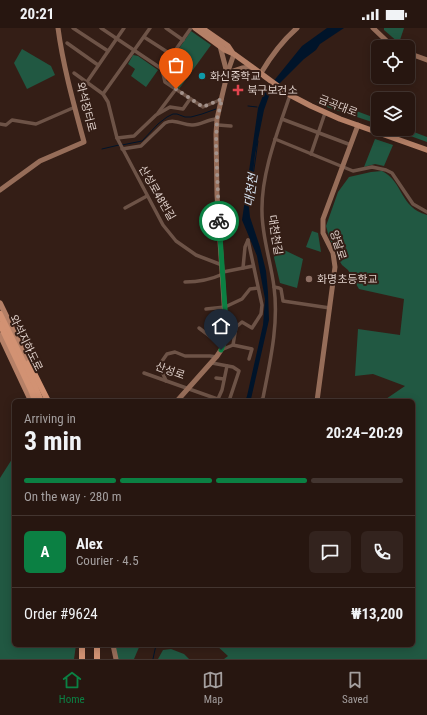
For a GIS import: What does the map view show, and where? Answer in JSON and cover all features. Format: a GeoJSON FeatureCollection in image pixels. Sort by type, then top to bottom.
{"type":"FeatureCollection","features":[{"type":"Feature","properties":{"kind":"highway","name":"와석지하도로"},"geometry":{"type":"LineString","coordinates":[[0,314],[33,382]]}},
{"type":"Feature","properties":{"kind":"highway","name":"와석지하도로"},"geometry":{"type":"LineString","coordinates":[[0,324],[2,334],[32,392],[33,399]]}},
{"type":"Feature","properties":{"kind":"highway"},"geometry":{"type":"LineString","coordinates":[[29,363],[33,382],[40,399]]}},
{"type":"Feature","properties":{"kind":"highway"},"geometry":{"type":"LineString","coordinates":[[29,363],[47,399]]}},
{"type":"Feature","properties":{"kind":"highway"},"geometry":{"type":"LineString","coordinates":[[82,647],[83,659]]}},
{"type":"Feature","properties":{"kind":"highway"},"geometry":{"type":"LineString","coordinates":[[96,657],[97,647]]}},
{"type":"Feature","properties":{"kind":"main road","name":"와석장터로"},"geometry":{"type":"LineString","coordinates":[[0,190],[40,162],[84,142],[68,80],[58,28]]}},
{"type":"Feature","properties":{"kind":"main road"},"geometry":{"type":"LineString","coordinates":[[195,28],[261,73],[270,57],[297,28]]}},
{"type":"Feature","properties":{"kind":"main road"},"geometry":{"type":"LineString","coordinates":[[202,28],[228,46],[234,54]]}},
{"type":"Feature","properties":{"kind":"main road"},"geometry":{"type":"LineString","coordinates":[[374,28],[386,40]]}},
{"type":"Feature","properties":{"kind":"main road"},"geometry":{"type":"LineString","coordinates":[[220,46],[227,73],[242,68],[252,67]]}},
{"type":"Feature","properties":{"kind":"main road","name":"산성로"},"geometry":{"type":"LineString","coordinates":[[179,399],[212,363],[222,348],[225,340],[226,323],[216,144],[218,122],[227,73],[234,54]]}},
{"type":"Feature","properties":{"kind":"main road"},"geometry":{"type":"LineString","coordinates":[[415,56],[427,60]]}},
{"type":"Feature","properties":{"kind":"main road","name":"금곡대로"},"geometry":{"type":"LineString","coordinates":[[261,73],[289,94],[325,113],[427,150]]}},
{"type":"Feature","properties":{"kind":"main road","name":"양달로"},"geometry":{"type":"LineString","coordinates":[[317,399],[335,267],[333,253],[323,233],[323,220],[358,125]]}},
{"type":"Feature","properties":{"kind":"main road"},"geometry":{"type":"LineString","coordinates":[[0,304],[29,363]]}},
{"type":"Feature","properties":{"kind":"main road"},"geometry":{"type":"LineString","coordinates":[[2,334],[32,399]]}},
{"type":"Feature","properties":{"kind":"main road"},"geometry":{"type":"LineString","coordinates":[[113,647],[116,659]]}},
{"type":"Feature","properties":{"kind":"street"},"geometry":{"type":"LineString","coordinates":[[73,28],[80,30],[108,51]]}},
{"type":"Feature","properties":{"kind":"street"},"geometry":{"type":"LineString","coordinates":[[102,28],[162,69],[166,82],[203,107],[222,99]]}},
{"type":"Feature","properties":{"kind":"street"},"geometry":{"type":"LineString","coordinates":[[87,82],[124,28]]}},
{"type":"Feature","properties":{"kind":"street"},"geometry":{"type":"LineString","coordinates":[[74,73],[104,94],[150,28]]}},
{"type":"Feature","properties":{"kind":"street"},"geometry":{"type":"LineString","coordinates":[[166,28],[183,40]]}},
{"type":"Feature","properties":{"kind":"street"},"geometry":{"type":"LineString","coordinates":[[162,69],[191,28]]}},
{"type":"Feature","properties":{"kind":"street"},"geometry":{"type":"LineString","coordinates":[[144,37],[172,55]]}},
{"type":"Feature","properties":{"kind":"street"},"geometry":{"type":"LineString","coordinates":[[67,43],[98,65]]}},
{"type":"Feature","properties":{"kind":"street"},"geometry":{"type":"LineString","coordinates":[[156,116],[176,89]]}},
{"type":"Feature","properties":{"kind":"street","name":"산성로48번길"},"geometry":{"type":"LineString","coordinates":[[104,94],[108,102],[117,138],[163,225],[176,241],[196,255],[222,265]]}},
{"type":"Feature","properties":{"kind":"street","name":"대천천길"},"geometry":{"type":"LineString","coordinates":[[262,399],[273,345],[276,312],[274,286],[262,212],[264,184],[275,139],[289,94]]}},
{"type":"Feature","properties":{"kind":"street"},"geometry":{"type":"LineString","coordinates":[[117,138],[134,136],[156,116],[170,107],[183,109],[190,99]]}},
{"type":"Feature","properties":{"kind":"street"},"geometry":{"type":"LineString","coordinates":[[0,124],[6,125],[12,120],[36,124],[75,107]]}},
{"type":"Feature","properties":{"kind":"street"},"geometry":{"type":"LineString","coordinates":[[311,154],[325,113]]}},
{"type":"Feature","properties":{"kind":"street"},"geometry":{"type":"LineString","coordinates":[[122,149],[141,146],[165,123],[169,122],[177,121],[192,126],[210,119],[231,126]]}},
{"type":"Feature","properties":{"kind":"street"},"geometry":{"type":"LineString","coordinates":[[282,119],[351,145]]}},
{"type":"Feature","properties":{"kind":"street"},"geometry":{"type":"LineString","coordinates":[[275,139],[353,171],[372,167],[386,170],[392,173],[413,204],[427,212]]}},
{"type":"Feature","properties":{"kind":"street"},"geometry":{"type":"LineString","coordinates":[[125,208],[148,196]]}},
{"type":"Feature","properties":{"kind":"street"},"geometry":{"type":"LineString","coordinates":[[233,345],[236,327],[242,322],[252,328],[261,314],[262,305],[248,240],[245,246],[243,268]]}},
{"type":"Feature","properties":{"kind":"street"},"geometry":{"type":"LineString","coordinates":[[185,282],[197,282],[211,279],[223,273],[253,266]]}},
{"type":"Feature","properties":{"kind":"street","name":"대천천길"},"geometry":{"type":"LineString","coordinates":[[274,286],[281,290],[283,301]]}},
{"type":"Feature","properties":{"kind":"street"},"geometry":{"type":"LineString","coordinates":[[206,309],[225,306],[242,299],[250,289],[258,288]]}},
{"type":"Feature","properties":{"kind":"street"},"geometry":{"type":"LineString","coordinates":[[275,301],[330,308]]}},
{"type":"Feature","properties":{"kind":"street"},"geometry":{"type":"LineString","coordinates":[[226,323],[236,327]]}},
{"type":"Feature","properties":{"kind":"street"},"geometry":{"type":"LineString","coordinates":[[199,328],[222,348],[233,345],[252,349],[249,359]]}},
{"type":"Feature","properties":{"kind":"street"},"geometry":{"type":"LineString","coordinates":[[166,381],[160,364],[167,354],[175,352],[185,356],[216,357]]}},
{"type":"Feature","properties":{"kind":"street"},"geometry":{"type":"LineString","coordinates":[[212,363],[233,367],[239,371],[230,399]]}},
{"type":"Feature","properties":{"kind":"street"},"geometry":{"type":"LineString","coordinates":[[218,399],[222,390],[227,366]]}},
{"type":"Feature","properties":{"kind":"street","name":"산성로"},"geometry":{"type":"LineString","coordinates":[[144,373],[218,399]]}},
{"type":"Feature","properties":{"kind":"street"},"geometry":{"type":"LineString","coordinates":[[216,378],[224,379]]}},
{"type":"Feature","properties":{"kind":"green space"},"geometry":{"type":"Polygon","coordinates":[[[384,28],[404,28],[400,40],[396,40],[384,30],[384,28]]]}},
{"type":"Feature","properties":{"kind":"green space"},"geometry":{"type":"Polygon","coordinates":[[[191,31],[211,45],[179,89],[168,81],[165,69],[191,31]]]}},
{"type":"Feature","properties":{"kind":"green space"},"geometry":{"type":"Polygon","coordinates":[[[22,49],[51,66],[55,75],[27,89],[14,63],[22,49]]]}},
{"type":"Feature","properties":{"kind":"green space"},"geometry":{"type":"Polygon","coordinates":[[[133,55],[138,56],[158,70],[146,87],[131,76],[135,69],[128,64],[133,55]]]}},
{"type":"Feature","properties":{"kind":"green space"},"geometry":{"type":"Polygon","coordinates":[[[320,98],[325,101],[327,99],[371,116],[371,122],[327,107],[317,102],[320,98]]]}},
{"type":"Feature","properties":{"kind":"green space"},"geometry":{"type":"Polygon","coordinates":[[[415,132],[427,137],[427,142],[410,136],[415,136],[415,132]]]}},
{"type":"Feature","properties":{"kind":"green space"},"geometry":{"type":"Polygon","coordinates":[[[375,139],[393,145],[384,166],[375,164],[364,167],[375,139]]]}},
{"type":"Feature","properties":{"kind":"green space"},"geometry":{"type":"Polygon","coordinates":[[[382,171],[389,176],[411,206],[427,215],[427,659],[224,659],[228,656],[218,647],[415,647],[415,399],[386,399],[405,386],[373,374],[355,376],[358,329],[400,335],[404,299],[359,289],[348,270],[339,260],[326,226],[338,192],[349,177],[382,171]]]}},
{"type":"Feature","properties":{"kind":"green space"},"geometry":{"type":"Polygon","coordinates":[[[312,231],[318,233],[321,252],[306,247],[312,231]]]}},
{"type":"Feature","properties":{"kind":"green space"},"geometry":{"type":"Polygon","coordinates":[[[282,249],[303,259],[297,288],[280,283],[273,253],[282,249]]]}},
{"type":"Feature","properties":{"kind":"green space"},"geometry":{"type":"Polygon","coordinates":[[[12,459],[12,647],[76,647],[74,659],[0,659],[0,478],[12,459]]]}},
{"type":"Feature","properties":{"kind":"green space"},"geometry":{"type":"Polygon","coordinates":[[[116,647],[139,647],[134,659],[114,659],[116,647]]]}},
{"type":"Feature","properties":{"kind":"green space"},"geometry":{"type":"Polygon","coordinates":[[[171,649],[184,654],[189,659],[158,659],[163,650],[171,649]]]}},
{"type":"Feature","properties":{"kind":"water","name":"대천천"},"geometry":{"type":"Polygon","coordinates":[[[327,28],[344,28],[320,44],[316,50],[304,59],[270,93],[264,110],[255,155],[249,207],[250,217],[266,271],[269,320],[251,399],[246,399],[263,325],[265,299],[257,256],[242,220],[258,108],[264,93],[302,46],[327,28]]]}},
{"type":"Feature","properties":{"kind":"waterway"},"geometry":{"type":"LineString","coordinates":[[248,106],[257,107]]}},
{"type":"Feature","properties":{"kind":"waterway"},"geometry":{"type":"LineString","coordinates":[[122,145],[142,141],[158,124],[173,114],[191,117],[216,109]]}},
{"type":"Feature","properties":{"kind":"waterway","name":"대천천"},"geometry":{"type":"LineString","coordinates":[[253,176],[258,141]]}},
{"type":"Feature","properties":{"kind":"waterway"},"geometry":{"type":"LineString","coordinates":[[102,149],[119,145]]}},
{"type":"Feature","properties":{"kind":"waterway","name":"대천천"},"geometry":{"type":"LineString","coordinates":[[153,659],[156,647]]}},
{"type":"Feature","properties":{"kind":"way so far"},"geometry":{"type":"LineString","coordinates":[[176,89],[203,107],[222,99],[217,119],[218,125],[216,134],[219,221]]}},
{"type":"Feature","properties":{"kind":"place","name":"화신중학교"},"geometry":{"type":"Point","coordinates":[202,76]}},
{"type":"Feature","properties":{"kind":"place","name":"북구보건소"},"geometry":{"type":"Point","coordinates":[238,90]}},
{"type":"Feature","properties":{"kind":"place","name":"화명초등학교"},"geometry":{"type":"Point","coordinates":[309,279]}},
{"type":"Feature","properties":{"kind":"route"},"geometry":{"type":"LineString","coordinates":[[219,221],[226,323],[225,340],[221,350]]}}]}
